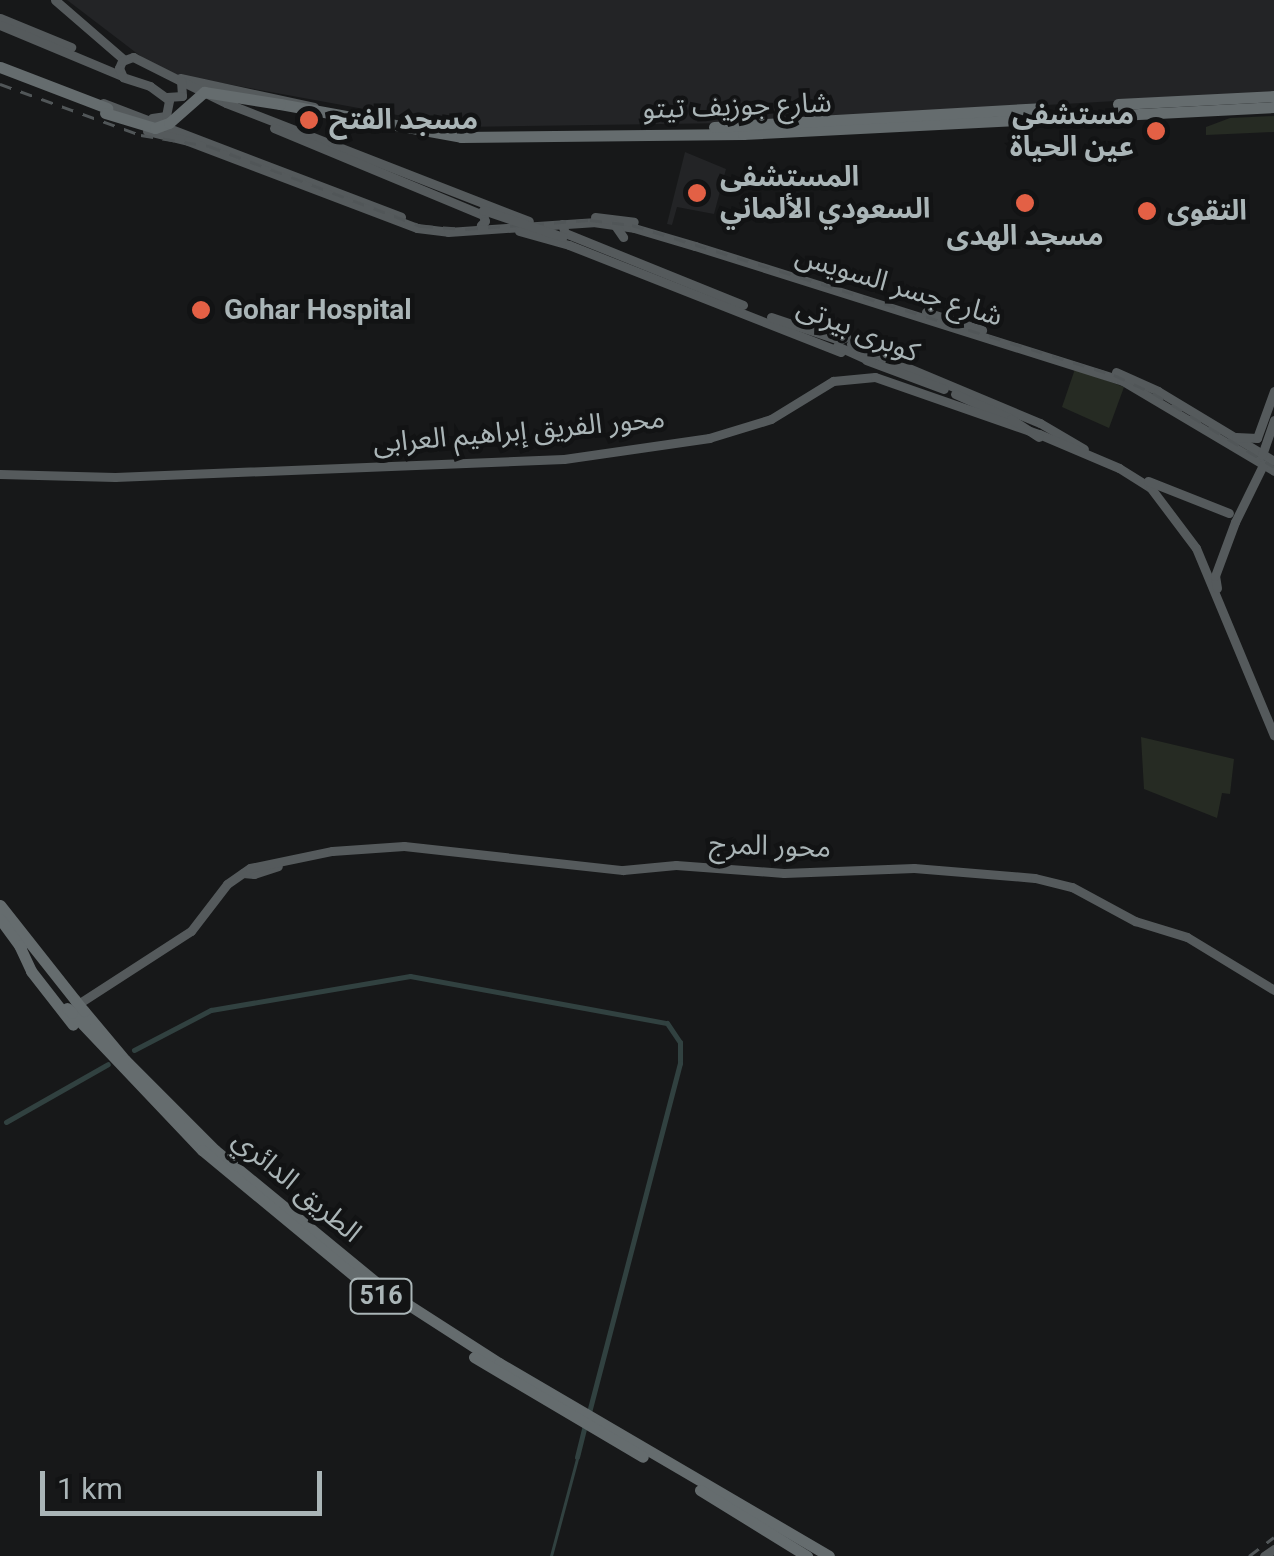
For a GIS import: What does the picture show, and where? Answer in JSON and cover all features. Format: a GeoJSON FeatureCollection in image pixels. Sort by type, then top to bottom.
{"type":"FeatureCollection","features":[{"type":"Feature","properties":{"kind":"highway"},"geometry":{"type":"LineString","coordinates":[[0,66],[150,128],[166,125],[192,98],[208,91],[313,110]]}},
{"type":"Feature","properties":{"kind":"highway"},"geometry":{"type":"LineString","coordinates":[[0,74],[90,104]]}},
{"type":"Feature","properties":{"kind":"highway","name":"شارع جوزيف تيتو"},"geometry":{"type":"LineString","coordinates":[[313,110],[437,128],[485,130],[726,126],[1243,98],[1274,101]]}},
{"type":"Feature","properties":{"kind":"highway","name":"شارع جوزيف تيتو"},"geometry":{"type":"LineString","coordinates":[[313,110],[459,137],[754,136],[1274,101]]}},
{"type":"Feature","properties":{"kind":"highway","name":"الطريق الدائري"},"geometry":{"type":"LineString","coordinates":[[0,905],[25,946]]}},
{"type":"Feature","properties":{"kind":"highway","name":"الطريق الدائري"},"geometry":{"type":"LineString","coordinates":[[0,919],[117,1057],[202,1145],[336,1263],[808,1556]]}},
{"type":"Feature","properties":{"kind":"highway"},"geometry":{"type":"LineString","coordinates":[[25,946],[26,963],[75,1008],[117,1057]]}},
{"type":"Feature","properties":{"kind":"highway"},"geometry":{"type":"LineString","coordinates":[[544,1394],[543,1404],[587,1419]]}},
{"type":"Feature","properties":{"kind":"highway","name":"الطريق الدائري"},"geometry":{"type":"LineString","coordinates":[[645,1454],[829,1556]]}},
{"type":"Feature","properties":{"kind":"highway","name":"الطريق الدائري"},"geometry":{"type":"LineString","coordinates":[[700,1490],[816,1556]]}},
{"type":"Feature","properties":{"kind":"main road"},"geometry":{"type":"LineString","coordinates":[[59,0],[126,60]]}},
{"type":"Feature","properties":{"kind":"main road"},"geometry":{"type":"LineString","coordinates":[[59,0],[126,60],[177,90],[382,163],[482,216],[563,236],[686,285]]}},
{"type":"Feature","properties":{"kind":"main road"},"geometry":{"type":"LineString","coordinates":[[0,22],[103,60],[126,60]]}},
{"type":"Feature","properties":{"kind":"main road"},"geometry":{"type":"LineString","coordinates":[[0,22],[122,76],[255,109],[530,221]]}},
{"type":"Feature","properties":{"kind":"main road"},"geometry":{"type":"LineString","coordinates":[[103,60],[111,55],[112,45]]}},
{"type":"Feature","properties":{"kind":"main road"},"geometry":{"type":"LineString","coordinates":[[122,76],[126,60]]}},
{"type":"Feature","properties":{"kind":"main road","name":"شارع جوزيف تيتو"},"geometry":{"type":"LineString","coordinates":[[220,86],[218,96],[255,109],[313,110]]}},
{"type":"Feature","properties":{"kind":"main road","name":"شارع جوزيف تيتو"},"geometry":{"type":"LineString","coordinates":[[177,90],[220,86],[313,110]]}},
{"type":"Feature","properties":{"kind":"main road"},"geometry":{"type":"LineString","coordinates":[[90,104],[164,117],[177,90]]}},
{"type":"Feature","properties":{"kind":"main road"},"geometry":{"type":"LineString","coordinates":[[176,130],[177,90]]}},
{"type":"Feature","properties":{"kind":"main road","name":"شارع جسر السويس"},"geometry":{"type":"LineString","coordinates":[[90,104],[296,178]]}},
{"type":"Feature","properties":{"kind":"main road"},"geometry":{"type":"LineString","coordinates":[[141,116],[152,128]]}},
{"type":"Feature","properties":{"kind":"main road","name":"شارع جسر السويس"},"geometry":{"type":"LineString","coordinates":[[152,128],[176,130],[425,229],[512,228],[563,236],[614,224],[796,275]]}},
{"type":"Feature","properties":{"kind":"main road"},"geometry":{"type":"LineString","coordinates":[[482,216],[493,218],[496,209]]}},
{"type":"Feature","properties":{"kind":"main road","name":"شارع جسر السويس"},"geometry":{"type":"LineString","coordinates":[[461,229],[482,216],[530,221],[616,218],[1153,388],[1247,447],[1257,463]]}},
{"type":"Feature","properties":{"kind":"main road"},"geometry":{"type":"LineString","coordinates":[[614,224],[623,237]]}},
{"type":"Feature","properties":{"kind":"main road"},"geometry":{"type":"LineString","coordinates":[[512,228],[563,236]]}},
{"type":"Feature","properties":{"kind":"main road","name":"كوبرى بيرتى"},"geometry":{"type":"LineString","coordinates":[[686,285],[702,296],[841,344]]}},
{"type":"Feature","properties":{"kind":"main road","name":"كوبرى بيرتى"},"geometry":{"type":"LineString","coordinates":[[686,285],[938,385]]}},
{"type":"Feature","properties":{"kind":"main road"},"geometry":{"type":"LineString","coordinates":[[841,344],[856,356]]}},
{"type":"Feature","properties":{"kind":"main road","name":"شارع جسر السويس"},"geometry":{"type":"LineString","coordinates":[[1095,368],[1152,395],[1274,471]]}},
{"type":"Feature","properties":{"kind":"main road","name":"محور الفريق إبراهيم العرابى"},"geometry":{"type":"LineString","coordinates":[[2,473],[235,472],[541,461],[629,452],[761,423],[828,383],[859,374]]}},
{"type":"Feature","properties":{"kind":"main road","name":"محور الفريق إبراهيم العرابى"},"geometry":{"type":"LineString","coordinates":[[235,472],[529,457],[663,442],[765,418],[826,380],[859,374],[876,376],[1018,423],[1116,466]]}},
{"type":"Feature","properties":{"kind":"main road"},"geometry":{"type":"LineString","coordinates":[[938,385],[1039,437],[1232,517]]}},
{"type":"Feature","properties":{"kind":"main road"},"geometry":{"type":"LineString","coordinates":[[938,385],[1034,420],[1086,450]]}},
{"type":"Feature","properties":{"kind":"main road"},"geometry":{"type":"LineString","coordinates":[[1274,394],[1257,463],[1232,517],[1213,580],[1249,684],[1274,735]]}},
{"type":"Feature","properties":{"kind":"main road"},"geometry":{"type":"LineString","coordinates":[[1226,434],[1253,440],[1263,434],[1274,408]]}},
{"type":"Feature","properties":{"kind":"main road"},"geometry":{"type":"LineString","coordinates":[[1018,423],[1032,426],[1034,420]]}},
{"type":"Feature","properties":{"kind":"main road"},"geometry":{"type":"LineString","coordinates":[[1247,447],[1256,444],[1274,420]]}},
{"type":"Feature","properties":{"kind":"main road","name":"محور الفريق إبراهيم العرابى"},"geometry":{"type":"LineString","coordinates":[[1018,423],[1116,466]]}},
{"type":"Feature","properties":{"kind":"main road"},"geometry":{"type":"LineString","coordinates":[[599,461],[629,452]]}},
{"type":"Feature","properties":{"kind":"main road","name":"شارع جسر السويس"},"geometry":{"type":"LineString","coordinates":[[1257,463],[1274,461]]}},
{"type":"Feature","properties":{"kind":"main road"},"geometry":{"type":"LineString","coordinates":[[2,473],[20,478]]}},
{"type":"Feature","properties":{"kind":"main road"},"geometry":{"type":"LineString","coordinates":[[1151,486],[1182,525],[1213,580],[1274,719]]}},
{"type":"Feature","properties":{"kind":"main road","name":"محور المرج"},"geometry":{"type":"LineString","coordinates":[[75,1008],[192,934],[219,896],[243,873],[288,859],[392,847],[483,854],[618,874],[676,868],[775,876],[920,872],[1054,886],[1192,943],[1274,992]]}},
{"type":"Feature","properties":{"kind":"main road"},"geometry":{"type":"LineString","coordinates":[[1264,1556],[1274,1548]]}},
{"type":"Feature","properties":{"kind":"shaded area"},"geometry":{"type":"Polygon","coordinates":[[[67,0],[1274,0],[1274,92],[731,123],[463,127],[177,75],[143,58],[67,0]]]}},
{"type":"Feature","properties":{"kind":"shaded area"},"geometry":{"type":"Polygon","coordinates":[[[1274,116],[1274,132],[1206,135],[1206,127],[1230,118],[1274,116]]]}},
{"type":"Feature","properties":{"kind":"shaded area","name":"المستشفى السعودي الألماني"},"geometry":{"type":"Polygon","coordinates":[[[685,152],[726,169],[714,214],[677,207],[672,225],[667,224],[685,152]]]}},
{"type":"Feature","properties":{"kind":"shaded area"},"geometry":{"type":"Polygon","coordinates":[[[1075,369],[1124,387],[1109,428],[1062,407],[1075,369]]]}},
{"type":"Feature","properties":{"kind":"shaded area"},"geometry":{"type":"Polygon","coordinates":[[[1141,737],[1234,759],[1230,794],[1222,793],[1217,818],[1144,789],[1141,737]]]}},
{"type":"Feature","properties":{"kind":"waterway"},"geometry":{"type":"LineString","coordinates":[[134,1050],[211,1010],[410,976],[667,1023],[680,1042],[680,1063],[588,1415]]}},
{"type":"Feature","properties":{"kind":"waterway"},"geometry":{"type":"LineString","coordinates":[[6,1122],[108,1064]]}},
{"type":"Feature","properties":{"kind":"waterway"},"geometry":{"type":"LineString","coordinates":[[577,1457],[585,1426]]}},
{"type":"Feature","properties":{"kind":"waterway"},"geometry":{"type":"LineString","coordinates":[[551,1556],[578,1455]]}},
{"type":"Feature","properties":{"kind":"railway"},"geometry":{"type":"LineString","coordinates":[[0,84],[141,135],[209,146],[421,226],[466,229],[590,220],[632,225],[1114,375],[1153,393],[1274,467]]}},
{"type":"Feature","properties":{"kind":"railway"},"geometry":{"type":"LineString","coordinates":[[1249,1556],[1274,1537]]}},
{"type":"Feature","properties":{"kind":"place","name":"مسجد الفتح"},"geometry":{"type":"Point","coordinates":[309,120]}},
{"type":"Feature","properties":{"kind":"place","name":"مستشفى عين الحياة"},"geometry":{"type":"Point","coordinates":[1156,131]}},
{"type":"Feature","properties":{"kind":"place","name":"المستشفى السعودي الألماني"},"geometry":{"type":"Point","coordinates":[697,193]}},
{"type":"Feature","properties":{"kind":"place","name":"مسجد الهدى"},"geometry":{"type":"Point","coordinates":[1025,203]}},
{"type":"Feature","properties":{"kind":"place","name":"التقوى"},"geometry":{"type":"Point","coordinates":[1147,211]}},
{"type":"Feature","properties":{"kind":"place","name":"Gohar Hospital"},"geometry":{"type":"Point","coordinates":[201,310]}}]}
